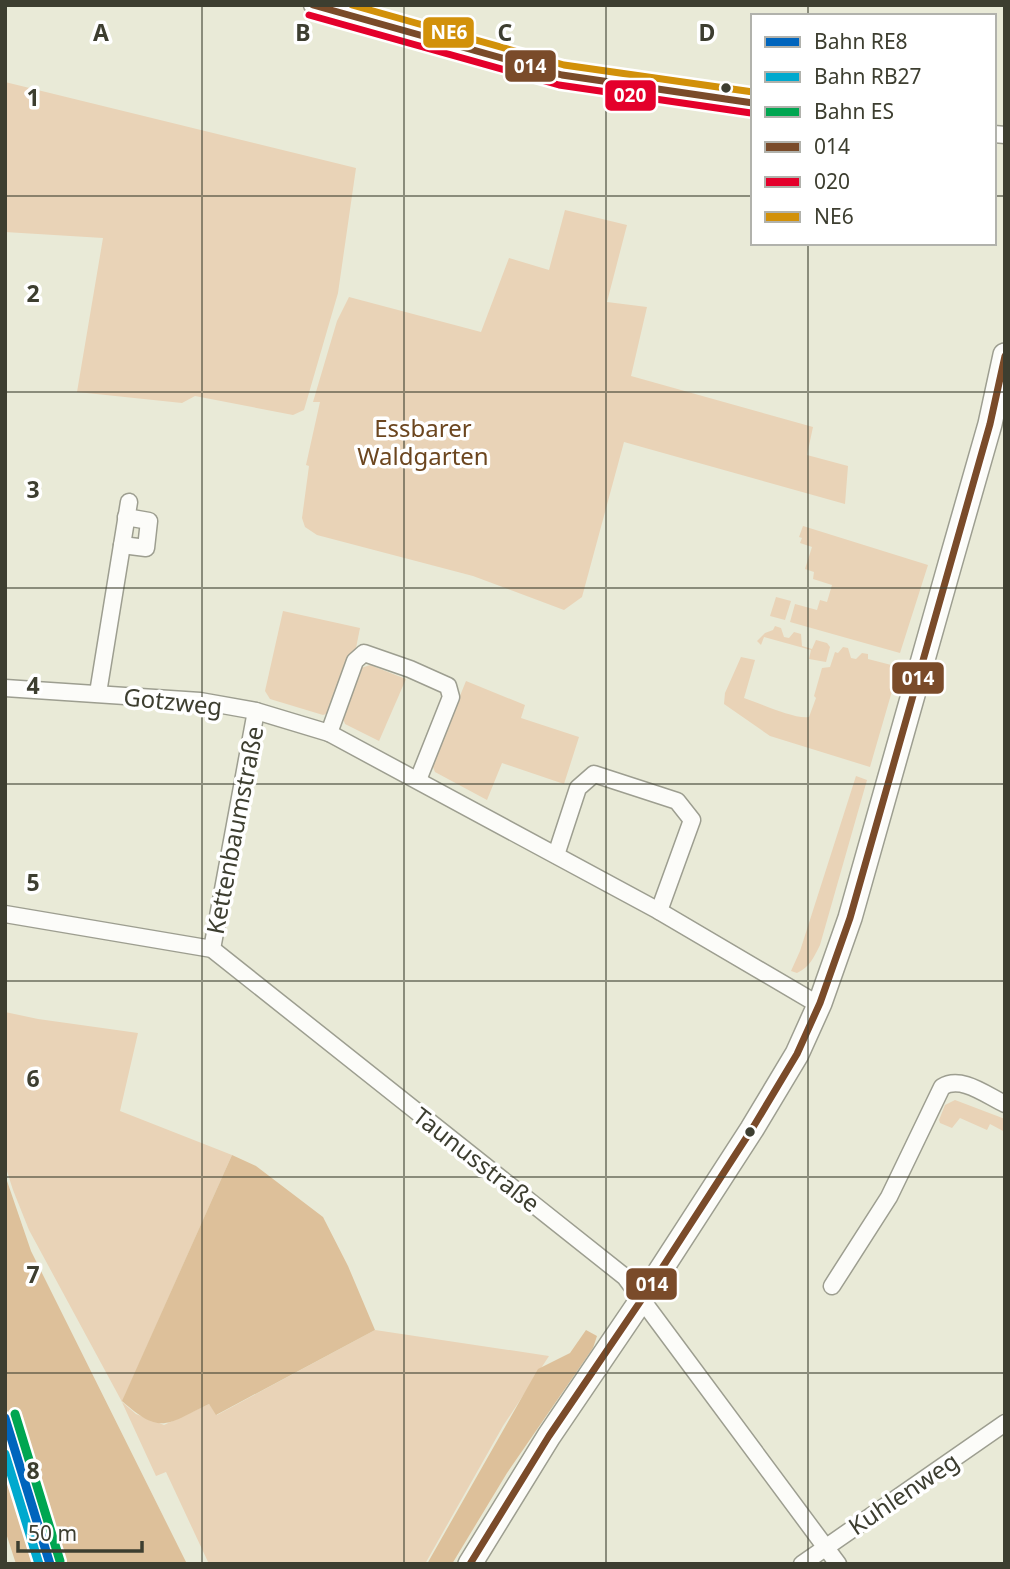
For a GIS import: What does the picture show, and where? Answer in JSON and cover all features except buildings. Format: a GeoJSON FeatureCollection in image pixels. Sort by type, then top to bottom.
{"type":"FeatureCollection","features":[{"type":"Feature","properties":{"kind":"main road"},"geometry":{"type":"LineString","coordinates":[[470,1564],[549,1436],[758,1120],[797,1054],[819,1005],[849,918],[997,426],[1005,355]]}},
{"type":"Feature","properties":{"kind":"street"},"geometry":{"type":"LineString","coordinates":[[312,5],[562,75],[751,103]]}},
{"type":"Feature","properties":{"kind":"street","name":"Gotzweg"},"geometry":{"type":"LineString","coordinates":[[98,693],[127,509],[149,521],[146,548],[122,545]]}},
{"type":"Feature","properties":{"kind":"street"},"geometry":{"type":"LineString","coordinates":[[329,733],[355,661],[364,653],[448,686],[451,697],[418,780]]}},
{"type":"Feature","properties":{"kind":"street","name":"Gotzweg"},"geometry":{"type":"LineString","coordinates":[[5,688],[200,701],[256,711],[329,733],[659,912],[819,1005]]}},
{"type":"Feature","properties":{"kind":"street","name":"Kettenbaumstraße"},"geometry":{"type":"LineString","coordinates":[[212,949],[256,711]]}},
{"type":"Feature","properties":{"kind":"street"},"geometry":{"type":"LineString","coordinates":[[556,855],[578,788],[594,774],[677,802],[692,820],[659,912]]}},
{"type":"Feature","properties":{"kind":"street","name":"Taunusstraße"},"geometry":{"type":"LineString","coordinates":[[5,914],[212,949],[625,1276],[838,1564]]}},
{"type":"Feature","properties":{"kind":"street"},"geometry":{"type":"LineString","coordinates":[[832,1286],[889,1197],[942,1087],[958,1082],[1005,1104]]}},
{"type":"Feature","properties":{"kind":"street","name":"Kuhlenweg"},"geometry":{"type":"LineString","coordinates":[[802,1564],[1005,1423]]}},
{"type":"Feature","properties":{"kind":"green space"},"geometry":{"type":"Polygon","coordinates":[[[5,82],[356,168],[338,293],[304,410],[293,415],[195,396],[182,403],[77,392],[103,238],[5,232],[5,82]]]}},
{"type":"Feature","properties":{"kind":"green space","name":"Essbarer Waldgarten"},"geometry":{"type":"Polygon","coordinates":[[[565,210],[627,225],[607,302],[647,307],[631,376],[813,427],[807,455],[848,466],[845,504],[624,442],[582,597],[564,610],[473,576],[317,535],[305,527],[302,518],[309,466],[306,465],[320,402],[313,402],[337,321],[349,297],[481,332],[509,258],[549,270],[565,210]]]}},
{"type":"Feature","properties":{"kind":"green space"},"geometry":{"type":"Polygon","coordinates":[[[803,526],[928,565],[900,653],[790,622],[795,604],[817,610],[820,600],[827,602],[832,585],[813,579],[814,572],[805,569],[812,547],[800,543],[803,526]]]}},
{"type":"Feature","properties":{"kind":"green space"},"geometry":{"type":"Polygon","coordinates":[[[776,597],[791,601],[785,620],[770,616],[776,597]]]}},
{"type":"Feature","properties":{"kind":"green space"},"geometry":{"type":"Polygon","coordinates":[[[283,611],[360,628],[356,648],[331,712],[323,715],[270,699],[265,691],[283,611]]]}},
{"type":"Feature","properties":{"kind":"green space"},"geometry":{"type":"Polygon","coordinates":[[[775,626],[781,628],[784,637],[789,638],[794,632],[801,634],[802,646],[812,649],[816,640],[827,643],[830,647],[826,662],[809,659],[811,650],[764,637],[761,645],[757,641],[775,626]]]}},
{"type":"Feature","properties":{"kind":"green space"},"geometry":{"type":"Polygon","coordinates":[[[843,647],[848,648],[851,658],[856,659],[862,653],[868,654],[868,659],[899,667],[870,767],[770,736],[724,704],[725,693],[741,657],[755,660],[744,698],[787,714],[809,717],[822,668],[830,667],[835,652],[838,653],[843,647]]]}},
{"type":"Feature","properties":{"kind":"green space"},"geometry":{"type":"Polygon","coordinates":[[[370,665],[406,679],[379,741],[345,724],[342,716],[361,668],[370,665]]]}},
{"type":"Feature","properties":{"kind":"green space"},"geometry":{"type":"Polygon","coordinates":[[[466,681],[525,705],[521,718],[579,737],[564,784],[502,763],[487,800],[435,772],[432,765],[466,681]]]}},
{"type":"Feature","properties":{"kind":"green space"},"geometry":{"type":"Polygon","coordinates":[[[856,776],[867,780],[820,945],[814,958],[797,973],[791,971],[800,951],[856,776]]]}},
{"type":"Feature","properties":{"kind":"green space"},"geometry":{"type":"Polygon","coordinates":[[[5,1012],[138,1033],[120,1111],[232,1155],[122,1402],[136,1414],[164,1425],[209,1404],[217,1415],[375,1330],[549,1356],[503,1426],[425,1564],[209,1564],[166,1472],[156,1476],[121,1400],[29,1230],[13,1190],[5,1165],[5,1012]]]}},
{"type":"Feature","properties":{"kind":"green space"},"geometry":{"type":"Polygon","coordinates":[[[955,1100],[1005,1119],[1005,1132],[990,1124],[987,1130],[960,1118],[952,1128],[940,1123],[945,1105],[955,1100]]]}},
{"type":"Feature","properties":{"kind":"shaded area"},"geometry":{"type":"Polygon","coordinates":[[[232,1155],[256,1166],[323,1217],[348,1266],[375,1330],[216,1415],[209,1404],[173,1421],[156,1423],[135,1412],[122,1401],[232,1155]]]}},
{"type":"Feature","properties":{"kind":"shaded area"},"geometry":{"type":"Polygon","coordinates":[[[5,1175],[31,1251],[187,1564],[16,1564],[5,1530],[5,1175]]]}},
{"type":"Feature","properties":{"kind":"shaded area"},"geometry":{"type":"Polygon","coordinates":[[[586,1330],[597,1336],[593,1348],[507,1473],[452,1564],[427,1564],[538,1369],[570,1353],[586,1330]]]}},
{"type":"Feature","properties":{"kind":"rail line","name":"ES"},"geometry":{"type":"LineString","coordinates":[[15,1414],[60,1561]]}},
{"type":"Feature","properties":{"kind":"rail line","name":"RE8"},"geometry":{"type":"LineString","coordinates":[[5,1418],[50,1564]]}},
{"type":"Feature","properties":{"kind":"rail line","name":"RB27"},"geometry":{"type":"LineString","coordinates":[[5,1454],[39,1564]]}},
{"type":"Feature","properties":{"kind":"transit line","name":"014"},"geometry":{"type":"LineString","coordinates":[[313,5],[562,75],[751,103]]}},
{"type":"Feature","properties":{"kind":"transit line","name":"NE6"},"geometry":{"type":"LineString","coordinates":[[352,5],[564,65],[751,92]]}},
{"type":"Feature","properties":{"kind":"transit line","name":"020"},"geometry":{"type":"LineString","coordinates":[[309,15],[559,85],[751,113]]}},
{"type":"Feature","properties":{"kind":"transit line","name":"014"},"geometry":{"type":"LineString","coordinates":[[470,1564],[549,1436],[752,1129],[797,1054],[820,1003],[850,918],[990,424],[1005,356]]}}]}
